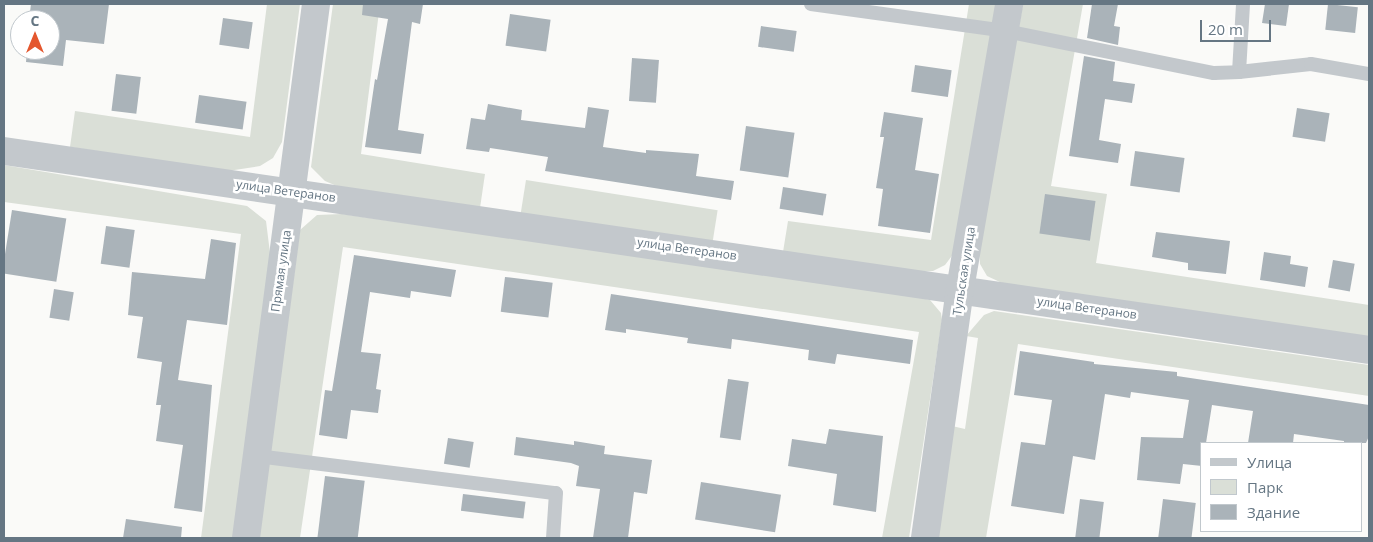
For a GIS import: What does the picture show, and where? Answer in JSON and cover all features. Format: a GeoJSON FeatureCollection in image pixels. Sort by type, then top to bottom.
{"type":"FeatureCollection","features":[{"type":"Feature","properties":{"kind":"street","name":"Прямая улица"},"geometry":{"type":"LineString","coordinates":[[246,538],[316,4]]}},
{"type":"Feature","properties":{"kind":"street","name":"Тульская улица"},"geometry":{"type":"LineString","coordinates":[[925,538],[960,289],[1009,4]]}},
{"type":"Feature","properties":{"kind":"street","name":"улица Ветеранов"},"geometry":{"type":"LineString","coordinates":[[4,151],[1369,350]]}},
{"type":"Feature","properties":{"kind":"lane"},"geometry":{"type":"LineString","coordinates":[[811,4],[1005,31],[1214,73],[1311,64],[1369,74]]}},
{"type":"Feature","properties":{"kind":"lane"},"geometry":{"type":"LineString","coordinates":[[1239,72],[1243,4]]}},
{"type":"Feature","properties":{"kind":"lane"},"geometry":{"type":"LineString","coordinates":[[257,456],[556,493],[553,538]]}},
{"type":"Feature","properties":{"kind":"green space"},"geometry":{"type":"Polygon","coordinates":[[[267,4],[300,4],[282,142],[273,158],[260,166],[228,171],[70,147],[75,111],[250,137],[267,4]]]}},
{"type":"Feature","properties":{"kind":"green space"},"geometry":{"type":"Polygon","coordinates":[[[333,4],[380,4],[361,154],[485,174],[480,208],[344,189],[325,181],[311,167],[333,4]]]}},
{"type":"Feature","properties":{"kind":"green space"},"geometry":{"type":"Polygon","coordinates":[[[969,4],[998,4],[954,253],[945,265],[933,271],[912,272],[783,252],[788,221],[931,240],[969,4]]]}},
{"type":"Feature","properties":{"kind":"green space"},"geometry":{"type":"Polygon","coordinates":[[[1023,4],[1083,4],[1051,186],[1107,194],[1096,263],[1369,305],[1369,339],[1002,283],[987,276],[980,264],[979,249],[1023,4]]]}},
{"type":"Feature","properties":{"kind":"green space"},"geometry":{"type":"Polygon","coordinates":[[[4,165],[247,206],[266,221],[270,253],[235,538],[201,538],[241,234],[4,202],[4,165]]]}},
{"type":"Feature","properties":{"kind":"green space"},"geometry":{"type":"Polygon","coordinates":[[[526,180],[718,210],[712,245],[521,215],[526,180]]]}},
{"type":"Feature","properties":{"kind":"green space"},"geometry":{"type":"Polygon","coordinates":[[[342,214],[909,295],[930,300],[941,313],[942,320],[909,538],[882,538],[919,332],[343,247],[300,538],[259,538],[300,230],[317,215],[342,214]]]}},
{"type":"Feature","properties":{"kind":"green space"},"geometry":{"type":"Polygon","coordinates":[[[994,311],[1369,365],[1369,396],[1018,344],[986,538],[935,538],[952,426],[965,429],[978,338],[966,336],[984,315],[994,311]]]}},
{"type":"Feature","properties":{"kind":"building"},"geometry":{"type":"Polygon","coordinates":[[[31,4],[109,4],[104,44],[66,40],[63,66],[26,62],[26,60],[60,60],[60,10],[30,10],[31,4]]]}},
{"type":"Feature","properties":{"kind":"building"},"geometry":{"type":"Polygon","coordinates":[[[363,4],[423,4],[420,24],[412,22],[398,130],[424,134],[421,154],[365,147],[375,79],[377,80],[388,19],[362,15],[363,4]]]}},
{"type":"Feature","properties":{"kind":"building"},"geometry":{"type":"Polygon","coordinates":[[[1092,4],[1118,4],[1114,26],[1120,27],[1118,45],[1087,38],[1092,4]]]}},
{"type":"Feature","properties":{"kind":"building"},"geometry":{"type":"Polygon","coordinates":[[[1265,4],[1289,4],[1286,26],[1262,23],[1265,4]]]}},
{"type":"Feature","properties":{"kind":"building"},"geometry":{"type":"Polygon","coordinates":[[[1328,4],[1358,7],[1355,33],[1325,30],[1328,4]]]}},
{"type":"Feature","properties":{"kind":"building"},"geometry":{"type":"Polygon","coordinates":[[[510,14],[551,20],[546,51],[506,46],[510,14]]]}},
{"type":"Feature","properties":{"kind":"building"},"geometry":{"type":"Polygon","coordinates":[[[223,18],[253,22],[249,49],[219,45],[223,18]]]}},
{"type":"Feature","properties":{"kind":"building"},"geometry":{"type":"Polygon","coordinates":[[[761,26],[797,31],[794,52],[758,47],[761,26]]]}},
{"type":"Feature","properties":{"kind":"building"},"geometry":{"type":"Polygon","coordinates":[[[1084,56],[1115,62],[1113,81],[1135,84],[1132,103],[1105,99],[1099,140],[1121,144],[1118,163],[1069,156],[1084,56]]]}},
{"type":"Feature","properties":{"kind":"building"},"geometry":{"type":"Polygon","coordinates":[[[632,58],[659,60],[656,103],[629,101],[632,58]]]}},
{"type":"Feature","properties":{"kind":"building"},"geometry":{"type":"Polygon","coordinates":[[[915,65],[952,70],[948,97],[911,92],[915,65]]]}},
{"type":"Feature","properties":{"kind":"building"},"geometry":{"type":"Polygon","coordinates":[[[116,74],[141,77],[136,114],[111,111],[116,74]]]}},
{"type":"Feature","properties":{"kind":"building"},"geometry":{"type":"Polygon","coordinates":[[[199,95],[247,102],[243,129],[195,123],[199,95]]]}},
{"type":"Feature","properties":{"kind":"building"},"geometry":{"type":"Polygon","coordinates":[[[488,104],[522,110],[521,120],[585,128],[588,107],[609,110],[603,147],[646,153],[646,150],[699,154],[696,176],[734,181],[731,200],[545,171],[548,157],[490,148],[489,152],[466,149],[471,118],[485,120],[488,104]]]}},
{"type":"Feature","properties":{"kind":"building"},"geometry":{"type":"Polygon","coordinates":[[[1297,108],[1330,113],[1325,142],[1292,137],[1297,108]]]}},
{"type":"Feature","properties":{"kind":"building"},"geometry":{"type":"Polygon","coordinates":[[[884,112],[923,118],[915,170],[939,174],[930,233],[878,226],[883,189],[876,188],[884,137],[880,137],[884,112]]]}},
{"type":"Feature","properties":{"kind":"building"},"geometry":{"type":"Polygon","coordinates":[[[746,126],[795,133],[788,177],[740,171],[746,126]]]}},
{"type":"Feature","properties":{"kind":"building"},"geometry":{"type":"Polygon","coordinates":[[[1135,151],[1185,158],[1180,193],[1130,186],[1135,151]]]}},
{"type":"Feature","properties":{"kind":"building"},"geometry":{"type":"Polygon","coordinates":[[[783,187],[826,194],[823,216],[780,209],[783,187]]]}},
{"type":"Feature","properties":{"kind":"building"},"geometry":{"type":"Polygon","coordinates":[[[1045,194],[1096,201],[1090,241],[1039,234],[1045,194]]]}},
{"type":"Feature","properties":{"kind":"building"},"geometry":{"type":"Polygon","coordinates":[[[12,210],[66,219],[56,282],[4,274],[4,261],[12,210]]]}},
{"type":"Feature","properties":{"kind":"building"},"geometry":{"type":"Polygon","coordinates":[[[106,226],[135,230],[129,268],[101,264],[106,226]]]}},
{"type":"Feature","properties":{"kind":"building"},"geometry":{"type":"Polygon","coordinates":[[[1156,232],[1230,241],[1226,274],[1188,270],[1188,263],[1152,257],[1156,232]]]}},
{"type":"Feature","properties":{"kind":"building"},"geometry":{"type":"Polygon","coordinates":[[[211,239],[236,243],[227,325],[187,320],[178,380],[212,385],[202,512],[174,508],[183,445],[156,441],[161,405],[156,405],[162,362],[137,358],[143,317],[128,315],[132,272],[205,279],[211,239]]]}},
{"type":"Feature","properties":{"kind":"building"},"geometry":{"type":"Polygon","coordinates":[[[1264,252],[1291,256],[1290,264],[1308,267],[1305,287],[1260,280],[1264,252]]]}},
{"type":"Feature","properties":{"kind":"building"},"geometry":{"type":"Polygon","coordinates":[[[354,255],[456,270],[451,297],[411,291],[410,298],[370,292],[361,352],[381,354],[376,389],[381,390],[378,413],[351,410],[347,439],[319,435],[325,390],[332,391],[354,255]]]}},
{"type":"Feature","properties":{"kind":"building"},"geometry":{"type":"Polygon","coordinates":[[[1333,260],[1355,264],[1350,291],[1328,288],[1333,260]]]}},
{"type":"Feature","properties":{"kind":"building"},"geometry":{"type":"Polygon","coordinates":[[[505,277],[553,283],[548,318],[501,312],[505,277]]]}},
{"type":"Feature","properties":{"kind":"building"},"geometry":{"type":"Polygon","coordinates":[[[54,289],[74,292],[69,321],[49,318],[54,289]]]}},
{"type":"Feature","properties":{"kind":"building"},"geometry":{"type":"Polygon","coordinates":[[[611,294],[913,340],[910,364],[837,354],[835,364],[808,360],[809,350],[732,339],[731,349],[687,343],[688,338],[626,329],[626,333],[605,330],[611,294]]]}},
{"type":"Feature","properties":{"kind":"building"},"geometry":{"type":"Polygon","coordinates":[[[1020,351],[1094,362],[1094,364],[1177,372],[1177,376],[1369,405],[1369,436],[1366,443],[1344,442],[1294,434],[1293,442],[1248,442],[1253,411],[1212,405],[1206,442],[1200,442],[1200,466],[1183,464],[1180,484],[1137,480],[1141,437],[1183,438],[1189,400],[1131,392],[1130,398],[1105,394],[1095,460],[1073,456],[1064,514],[1011,506],[1021,442],[1045,445],[1052,400],[1014,395],[1020,351]]]}},
{"type":"Feature","properties":{"kind":"building"},"geometry":{"type":"Polygon","coordinates":[[[728,379],[749,382],[741,440],[720,437],[728,379]]]}},
{"type":"Feature","properties":{"kind":"building"},"geometry":{"type":"Polygon","coordinates":[[[829,429],[883,436],[876,512],[833,505],[837,474],[788,466],[792,439],[826,444],[829,429]]]}},
{"type":"Feature","properties":{"kind":"building"},"geometry":{"type":"Polygon","coordinates":[[[516,437],[574,445],[574,441],[605,446],[604,454],[652,460],[647,494],[634,492],[628,538],[593,538],[600,489],[576,486],[579,466],[571,463],[514,455],[516,437]]]}},
{"type":"Feature","properties":{"kind":"building"},"geometry":{"type":"Polygon","coordinates":[[[448,438],[474,442],[470,468],[444,464],[448,438]]]}},
{"type":"Feature","properties":{"kind":"building"},"geometry":{"type":"Polygon","coordinates":[[[325,476],[365,481],[358,538],[317,538],[325,476]]]}},
{"type":"Feature","properties":{"kind":"building"},"geometry":{"type":"Polygon","coordinates":[[[701,482],[781,495],[775,532],[695,520],[701,482]]]}},
{"type":"Feature","properties":{"kind":"building"},"geometry":{"type":"Polygon","coordinates":[[[463,494],[526,502],[523,519],[461,511],[463,494]]]}},
{"type":"Feature","properties":{"kind":"building"},"geometry":{"type":"Polygon","coordinates":[[[1080,499],[1104,502],[1099,538],[1075,538],[1080,499]]]}},
{"type":"Feature","properties":{"kind":"building"},"geometry":{"type":"Polygon","coordinates":[[[1163,499],[1196,503],[1191,538],[1158,538],[1163,499]]]}},
{"type":"Feature","properties":{"kind":"building"},"geometry":{"type":"Polygon","coordinates":[[[126,519],[182,527],[181,538],[123,538],[126,519]]]}}]}
